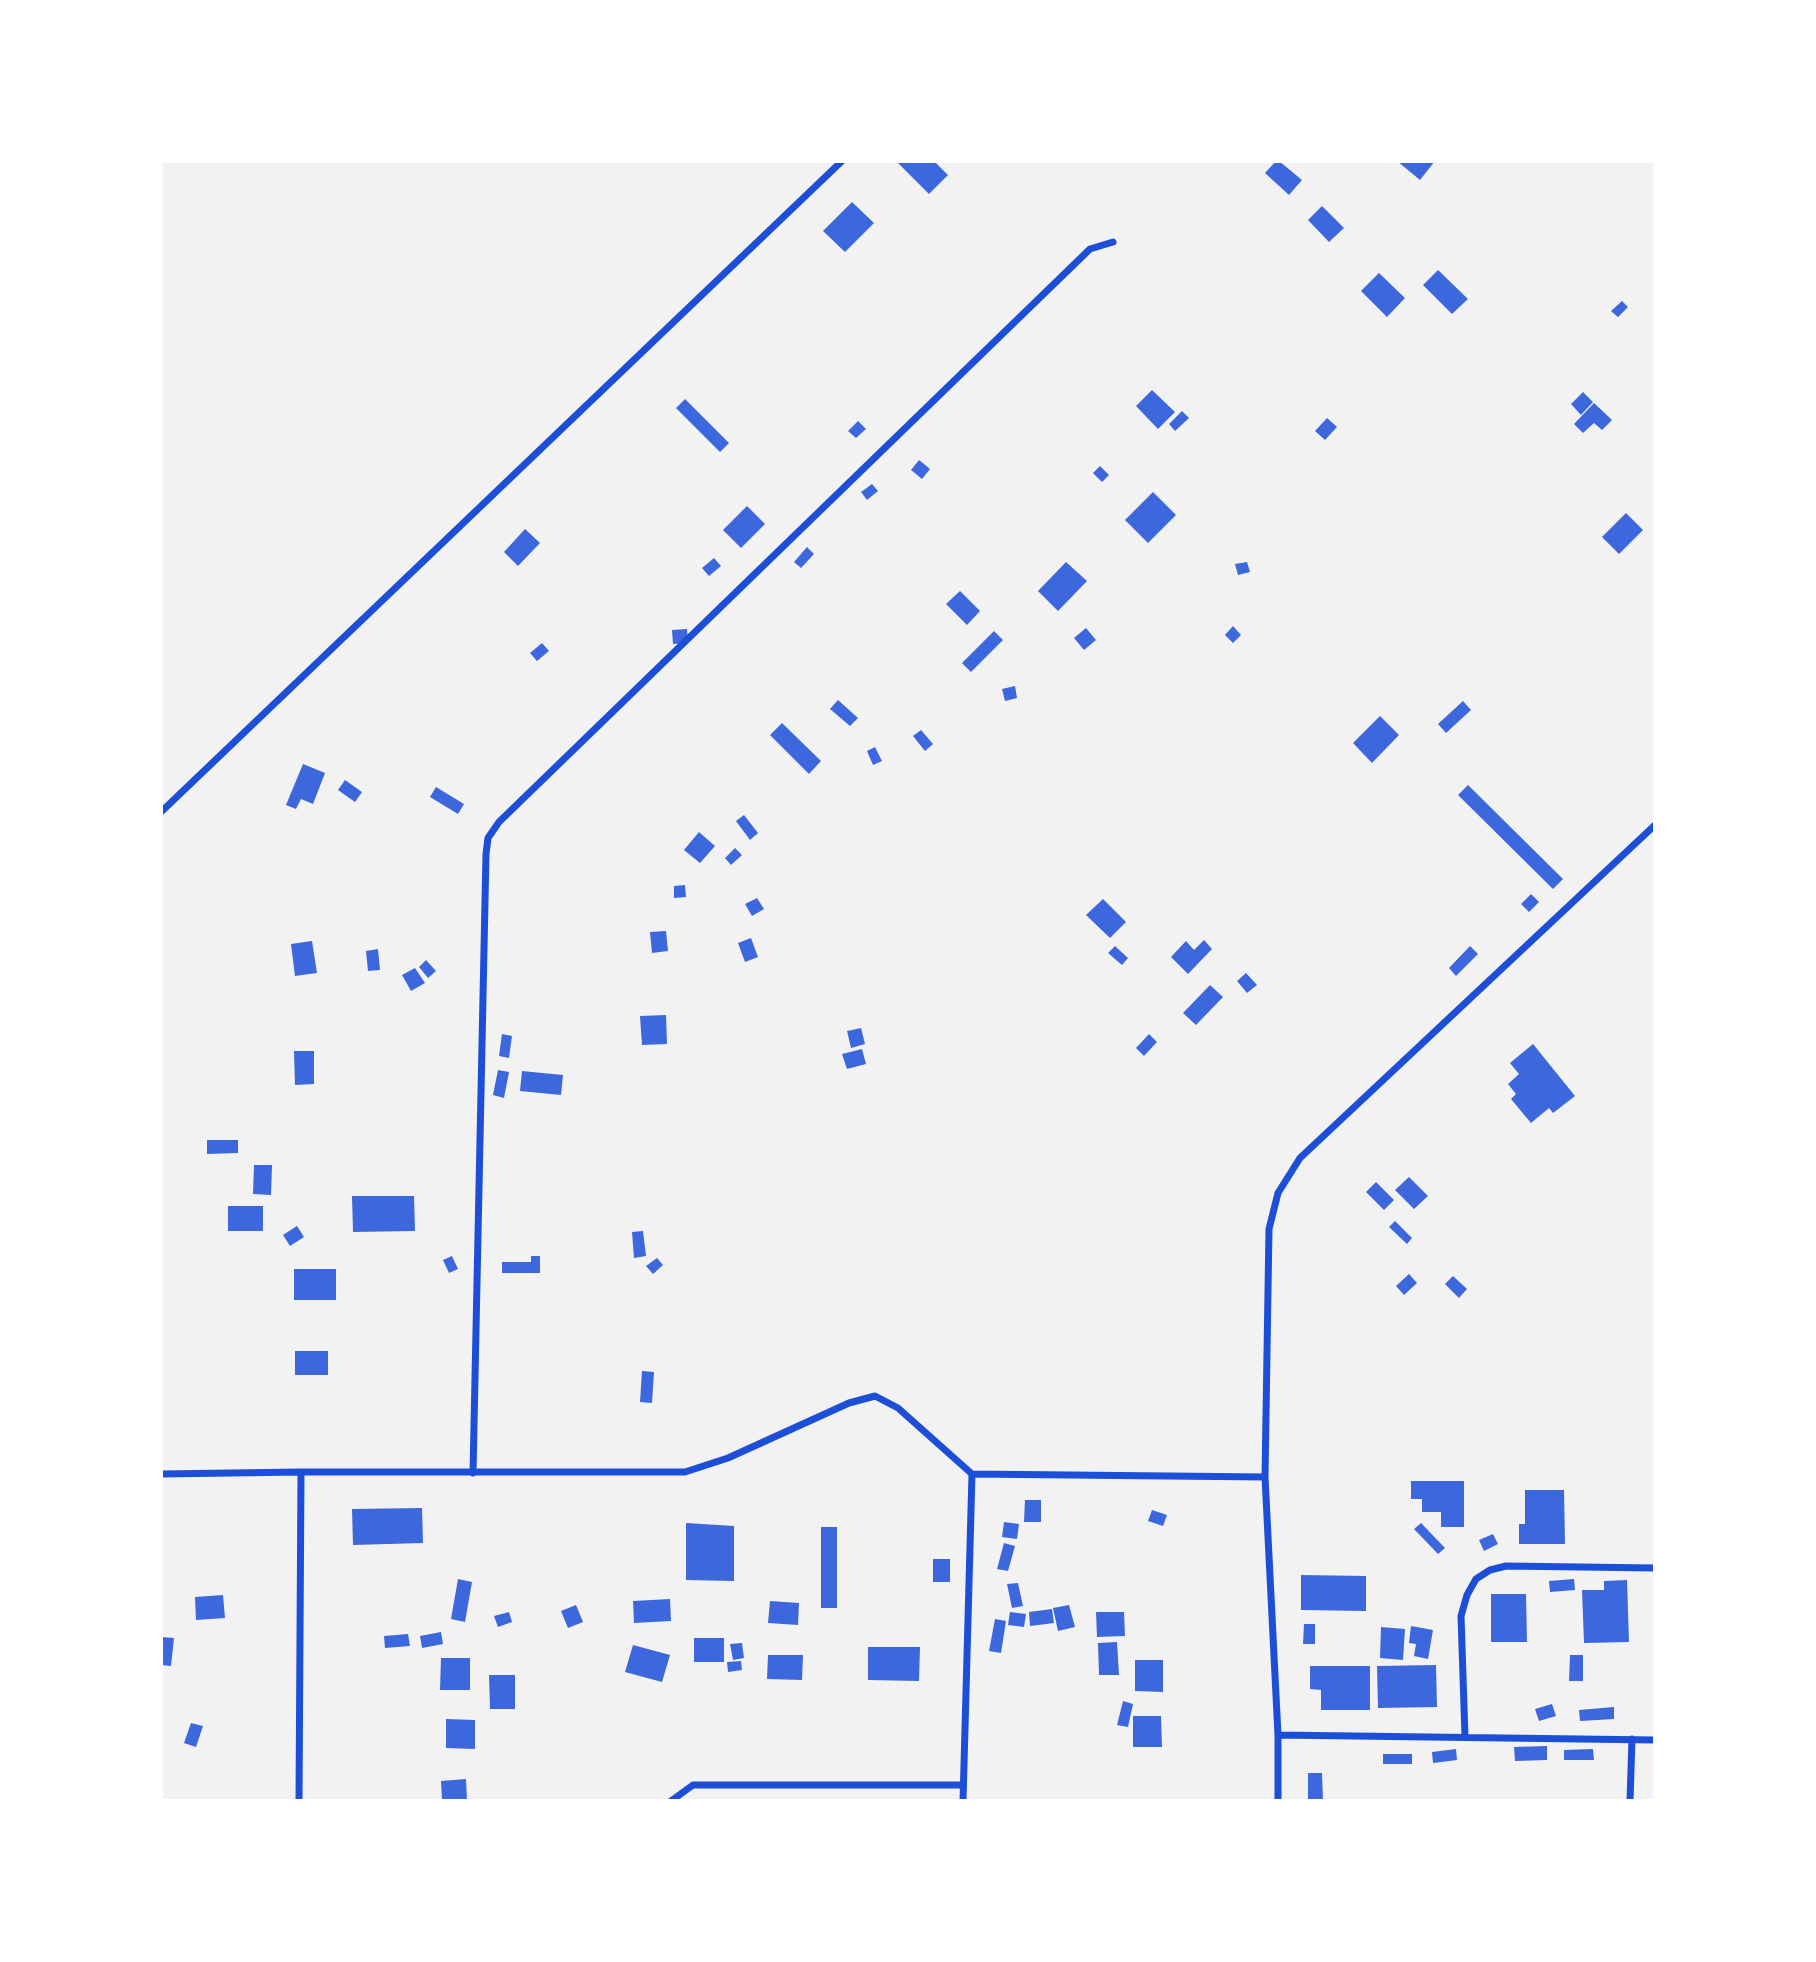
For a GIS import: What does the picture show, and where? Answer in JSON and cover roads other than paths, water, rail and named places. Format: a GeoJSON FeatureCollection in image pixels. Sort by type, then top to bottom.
{"type":"FeatureCollection","features":[{"type":"Feature","properties":{"kind":"street"},"geometry":{"type":"LineString","coordinates":[[161,812],[842,161]]}},
{"type":"Feature","properties":{"kind":"street"},"geometry":{"type":"LineString","coordinates":[[473,1473],[485,854],[488,838],[509,813],[1090,249],[1113,242]]}},
{"type":"Feature","properties":{"kind":"street"},"geometry":{"type":"LineString","coordinates":[[1278,1801],[1278,1735],[1265,1477],[1269,1229],[1278,1193],[1300,1158],[1655,825]]}},
{"type":"Feature","properties":{"kind":"street"},"geometry":{"type":"LineString","coordinates":[[161,1474],[685,1472],[728,1458],[849,1403],[876,1396],[898,1408],[972,1474],[1265,1477]]}},
{"type":"Feature","properties":{"kind":"street"},"geometry":{"type":"LineString","coordinates":[[299,1801],[301,1472]]}},
{"type":"Feature","properties":{"kind":"street"},"geometry":{"type":"LineString","coordinates":[[963,1801],[972,1474]]}},
{"type":"Feature","properties":{"kind":"street"},"geometry":{"type":"LineString","coordinates":[[1465,1737],[1461,1616],[1467,1595],[1476,1580],[1490,1570],[1506,1566],[1655,1568]]}},
{"type":"Feature","properties":{"kind":"street"},"geometry":{"type":"LineString","coordinates":[[1278,1735],[1655,1740]]}},
{"type":"Feature","properties":{"kind":"street"},"geometry":{"type":"LineString","coordinates":[[1630,1801],[1632,1739]]}},
{"type":"Feature","properties":{"kind":"street"},"geometry":{"type":"LineString","coordinates":[[671,1801],[693,1785],[963,1785]]}}]}
